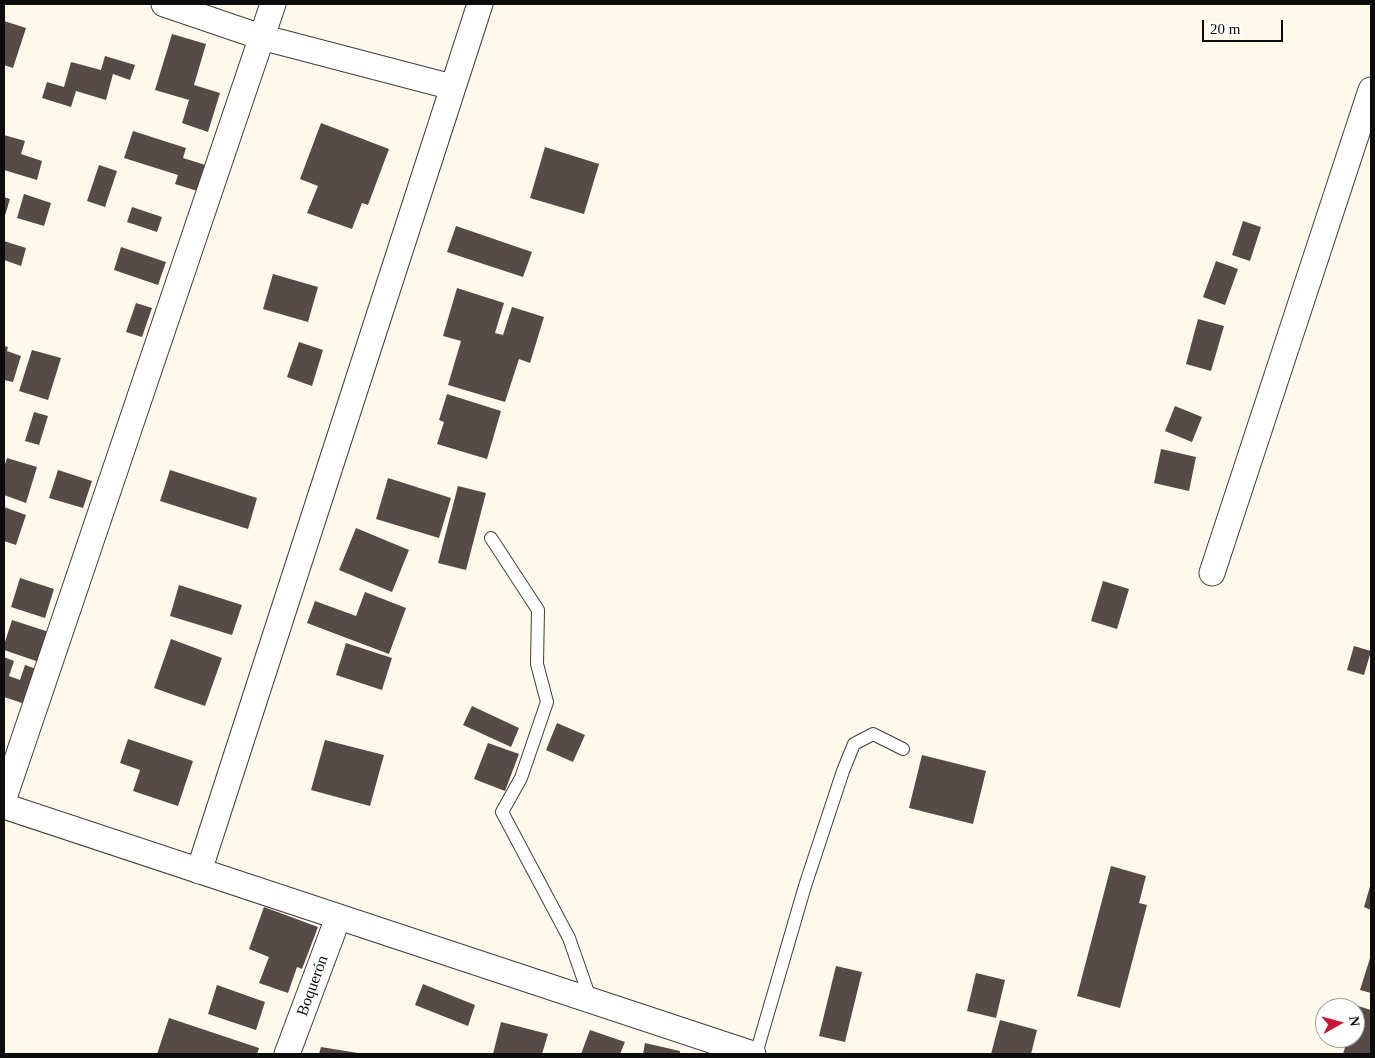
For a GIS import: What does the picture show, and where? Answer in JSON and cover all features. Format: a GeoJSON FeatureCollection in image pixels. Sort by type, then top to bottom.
{"type":"FeatureCollection","features":[{"type":"Feature","properties":{"kind":"street"},"geometry":{"type":"LineString","coordinates":[[164,4],[261,37],[452,87]]}},
{"type":"Feature","properties":{"kind":"street"},"geometry":{"type":"LineString","coordinates":[[4,798],[272,4]]}},
{"type":"Feature","properties":{"kind":"street"},"geometry":{"type":"LineString","coordinates":[[199,871],[480,4]]}},
{"type":"Feature","properties":{"kind":"street"},"geometry":{"type":"LineString","coordinates":[[1212,573],[1371,90]]}},
{"type":"Feature","properties":{"kind":"street"},"geometry":{"type":"LineString","coordinates":[[4,806],[754,1054]]}},
{"type":"Feature","properties":{"kind":"street","name":"Boquerón"},"geometry":{"type":"LineString","coordinates":[[287,1054],[338,918]]}},
{"type":"Feature","properties":{"kind":"lane"},"geometry":{"type":"LineString","coordinates":[[491,538],[538,610],[536,664],[547,702],[521,778],[502,812],[569,938],[591,1001]]}},
{"type":"Feature","properties":{"kind":"lane"},"geometry":{"type":"LineString","coordinates":[[754,1054],[805,886],[843,771],[854,744],[873,734],[903,749]]}},
{"type":"Feature","properties":{"kind":"building"},"geometry":{"type":"Polygon","coordinates":[[[4,21],[26,28],[13,68],[4,65],[4,21]]]}},
{"type":"Feature","properties":{"kind":"building"},"geometry":{"type":"Polygon","coordinates":[[[172,34],[206,44],[194,85],[220,93],[208,132],[182,123],[189,100],[155,90],[172,34]]]}},
{"type":"Feature","properties":{"kind":"building"},"geometry":{"type":"Polygon","coordinates":[[[105,56],[135,65],[130,80],[113,74],[106,100],[76,91],[71,107],[42,98],[47,82],[64,87],[71,62],[101,70],[105,56]]]}},
{"type":"Feature","properties":{"kind":"building"},"geometry":{"type":"Polygon","coordinates":[[[321,123],[389,149],[368,205],[362,203],[352,229],[307,213],[318,186],[300,179],[321,123]]]}},
{"type":"Feature","properties":{"kind":"building"},"geometry":{"type":"Polygon","coordinates":[[[133,131],[186,148],[183,158],[215,168],[207,194],[175,184],[178,175],[124,158],[133,131]]]}},
{"type":"Feature","properties":{"kind":"building"},"geometry":{"type":"Polygon","coordinates":[[[4,135],[25,141],[21,154],[42,161],[37,180],[4,170],[4,135]]]}},
{"type":"Feature","properties":{"kind":"building"},"geometry":{"type":"Polygon","coordinates":[[[545,147],[599,164],[584,214],[530,198],[545,147]]]}},
{"type":"Feature","properties":{"kind":"building"},"geometry":{"type":"Polygon","coordinates":[[[99,165],[117,171],[105,207],[87,201],[99,165]]]}},
{"type":"Feature","properties":{"kind":"building"},"geometry":{"type":"Polygon","coordinates":[[[24,194],[51,203],[44,226],[17,218],[24,194]]]}},
{"type":"Feature","properties":{"kind":"building"},"geometry":{"type":"Polygon","coordinates":[[[4,197],[10,199],[4,219],[4,197]]]}},
{"type":"Feature","properties":{"kind":"building"},"geometry":{"type":"Polygon","coordinates":[[[132,207],[162,217],[157,232],[127,222],[132,207]]]}},
{"type":"Feature","properties":{"kind":"building"},"geometry":{"type":"Polygon","coordinates":[[[1243,221],[1261,227],[1250,261],[1232,255],[1243,221]]]}},
{"type":"Feature","properties":{"kind":"building"},"geometry":{"type":"Polygon","coordinates":[[[456,226],[532,252],[523,277],[447,252],[456,226]]]}},
{"type":"Feature","properties":{"kind":"building"},"geometry":{"type":"Polygon","coordinates":[[[4,241],[26,248],[21,266],[4,260],[4,241]]]}},
{"type":"Feature","properties":{"kind":"building"},"geometry":{"type":"Polygon","coordinates":[[[121,247],[166,262],[158,285],[114,270],[121,247]]]}},
{"type":"Feature","properties":{"kind":"building"},"geometry":{"type":"Polygon","coordinates":[[[1216,261],[1238,269],[1225,305],[1203,297],[1216,261]]]}},
{"type":"Feature","properties":{"kind":"building"},"geometry":{"type":"Polygon","coordinates":[[[273,274],[318,287],[308,322],[263,309],[273,274]]]}},
{"type":"Feature","properties":{"kind":"building"},"geometry":{"type":"Polygon","coordinates":[[[457,288],[504,303],[495,333],[503,335],[512,307],[544,317],[530,363],[519,359],[505,402],[448,385],[461,341],[443,336],[457,288]]]}},
{"type":"Feature","properties":{"kind":"building"},"geometry":{"type":"Polygon","coordinates":[[[136,303],[152,308],[142,337],[126,332],[136,303]]]}},
{"type":"Feature","properties":{"kind":"building"},"geometry":{"type":"Polygon","coordinates":[[[1198,319],[1224,326],[1211,371],[1186,364],[1198,319]]]}},
{"type":"Feature","properties":{"kind":"building"},"geometry":{"type":"Polygon","coordinates":[[[299,342],[323,350],[312,386],[287,377],[299,342]]]}},
{"type":"Feature","properties":{"kind":"building"},"geometry":{"type":"Polygon","coordinates":[[[4,346],[8,347],[7,351],[21,356],[13,382],[4,380],[4,346]]]}},
{"type":"Feature","properties":{"kind":"building"},"geometry":{"type":"Polygon","coordinates":[[[32,350],[61,358],[48,400],[19,391],[32,350]]]}},
{"type":"Feature","properties":{"kind":"building"},"geometry":{"type":"Polygon","coordinates":[[[447,394],[501,411],[487,459],[437,444],[444,422],[439,420],[447,394]]]}},
{"type":"Feature","properties":{"kind":"building"},"geometry":{"type":"Polygon","coordinates":[[[1175,406],[1202,417],[1192,442],[1165,431],[1175,406]]]}},
{"type":"Feature","properties":{"kind":"building"},"geometry":{"type":"Polygon","coordinates":[[[34,412],[48,416],[39,445],[25,441],[34,412]]]}},
{"type":"Feature","properties":{"kind":"building"},"geometry":{"type":"Polygon","coordinates":[[[1161,449],[1196,457],[1189,491],[1154,483],[1161,449]]]}},
{"type":"Feature","properties":{"kind":"building"},"geometry":{"type":"Polygon","coordinates":[[[7,458],[37,467],[26,503],[4,495],[4,467],[7,458]]]}},
{"type":"Feature","properties":{"kind":"building"},"geometry":{"type":"Polygon","coordinates":[[[58,470],[92,481],[83,508],[49,498],[58,470]]]}},
{"type":"Feature","properties":{"kind":"building"},"geometry":{"type":"Polygon","coordinates":[[[170,470],[257,498],[248,529],[160,501],[170,470]]]}},
{"type":"Feature","properties":{"kind":"building"},"geometry":{"type":"Polygon","coordinates":[[[388,478],[451,498],[439,538],[376,519],[388,478]]]}},
{"type":"Feature","properties":{"kind":"building"},"geometry":{"type":"Polygon","coordinates":[[[458,486],[486,493],[466,570],[438,563],[458,486]]]}},
{"type":"Feature","properties":{"kind":"building"},"geometry":{"type":"Polygon","coordinates":[[[4,507],[26,515],[16,545],[4,541],[4,507]]]}},
{"type":"Feature","properties":{"kind":"building"},"geometry":{"type":"Polygon","coordinates":[[[356,528],[409,550],[392,592],[339,570],[356,528]]]}},
{"type":"Feature","properties":{"kind":"building"},"geometry":{"type":"Polygon","coordinates":[[[20,578],[54,589],[45,618],[11,607],[20,578]]]}},
{"type":"Feature","properties":{"kind":"building"},"geometry":{"type":"Polygon","coordinates":[[[1103,581],[1129,589],[1117,629],[1091,621],[1103,581]]]}},
{"type":"Feature","properties":{"kind":"building"},"geometry":{"type":"Polygon","coordinates":[[[179,585],[242,605],[232,635],[170,616],[179,585]]]}},
{"type":"Feature","properties":{"kind":"building"},"geometry":{"type":"Polygon","coordinates":[[[365,592],[406,608],[389,654],[307,623],[315,601],[356,616],[365,592]]]}},
{"type":"Feature","properties":{"kind":"building"},"geometry":{"type":"Polygon","coordinates":[[[12,620],[49,632],[39,662],[4,650],[12,620]]]}},
{"type":"Feature","properties":{"kind":"building"},"geometry":{"type":"Polygon","coordinates":[[[171,639],[222,658],[205,706],[154,688],[171,639]]]}},
{"type":"Feature","properties":{"kind":"building"},"geometry":{"type":"Polygon","coordinates":[[[346,643],[392,658],[382,690],[336,675],[346,643]]]}},
{"type":"Feature","properties":{"kind":"building"},"geometry":{"type":"Polygon","coordinates":[[[1354,646],[1371,651],[1364,675],[1347,670],[1354,646]]]}},
{"type":"Feature","properties":{"kind":"building"},"geometry":{"type":"Polygon","coordinates":[[[4,657],[14,661],[9,676],[20,680],[25,665],[45,672],[34,707],[4,697],[4,657]]]}},
{"type":"Feature","properties":{"kind":"building"},"geometry":{"type":"Polygon","coordinates":[[[472,706],[519,728],[511,747],[463,725],[472,706]]]}},
{"type":"Feature","properties":{"kind":"building"},"geometry":{"type":"Polygon","coordinates":[[[557,723],[585,735],[573,762],[546,750],[557,723]]]}},
{"type":"Feature","properties":{"kind":"building"},"geometry":{"type":"Polygon","coordinates":[[[128,739],[193,761],[178,806],[133,791],[140,770],[120,763],[128,739]]]}},
{"type":"Feature","properties":{"kind":"building"},"geometry":{"type":"Polygon","coordinates":[[[325,740],[384,755],[370,806],[311,790],[325,740]]]}},
{"type":"Feature","properties":{"kind":"building"},"geometry":{"type":"Polygon","coordinates":[[[488,743],[519,754],[505,791],[474,779],[488,743]]]}},
{"type":"Feature","properties":{"kind":"building"},"geometry":{"type":"Polygon","coordinates":[[[922,755],[986,771],[973,824],[909,808],[922,755]]]}},
{"type":"Feature","properties":{"kind":"building"},"geometry":{"type":"Polygon","coordinates":[[[1111,866],[1146,876],[1139,903],[1147,905],[1120,1008],[1077,996],[1111,866]]]}},
{"type":"Feature","properties":{"kind":"building"},"geometry":{"type":"Polygon","coordinates":[[[1371,883],[1371,910],[1364,907],[1371,883]]]}},
{"type":"Feature","properties":{"kind":"building"},"geometry":{"type":"Polygon","coordinates":[[[264,907],[318,927],[302,969],[297,967],[288,993],[259,983],[269,957],[249,949],[264,907]]]}},
{"type":"Feature","properties":{"kind":"building"},"geometry":{"type":"Polygon","coordinates":[[[1371,955],[1371,993],[1360,990],[1371,955]]]}},
{"type":"Feature","properties":{"kind":"building"},"geometry":{"type":"Polygon","coordinates":[[[836,966],[862,972],[845,1042],[819,1036],[836,966]]]}},
{"type":"Feature","properties":{"kind":"building"},"geometry":{"type":"Polygon","coordinates":[[[976,973],[1005,980],[996,1018],[967,1011],[976,973]]]}},
{"type":"Feature","properties":{"kind":"building"},"geometry":{"type":"Polygon","coordinates":[[[423,984],[475,1005],[468,1026],[415,1005],[423,984]]]}},
{"type":"Feature","properties":{"kind":"building"},"geometry":{"type":"Polygon","coordinates":[[[217,985],[265,1002],[256,1030],[208,1014],[217,985]]]}},
{"type":"Feature","properties":{"kind":"building"},"geometry":{"type":"Polygon","coordinates":[[[1365,1008],[1371,1010],[1371,1054],[1343,1054],[1345,1048],[1365,1048],[1365,1008]]]}},
{"type":"Feature","properties":{"kind":"building"},"geometry":{"type":"Polygon","coordinates":[[[169,1018],[259,1048],[257,1054],[157,1054],[169,1018]]]}},
{"type":"Feature","properties":{"kind":"building"},"geometry":{"type":"Polygon","coordinates":[[[1000,1020],[1037,1030],[1031,1054],[991,1054],[1000,1020]]]}},
{"type":"Feature","properties":{"kind":"building"},"geometry":{"type":"Polygon","coordinates":[[[501,1022],[548,1034],[542,1054],[493,1054],[501,1022]]]}},
{"type":"Feature","properties":{"kind":"building"},"geometry":{"type":"Polygon","coordinates":[[[590,1030],[625,1042],[620,1054],[581,1054],[590,1030]]]}},
{"type":"Feature","properties":{"kind":"building"},"geometry":{"type":"Polygon","coordinates":[[[645,1043],[680,1051],[680,1054],[643,1054],[645,1043]]]}},
{"type":"Feature","properties":{"kind":"building"},"geometry":{"type":"Polygon","coordinates":[[[321,1047],[358,1053],[358,1054],[319,1054],[321,1047]]]}}]}
